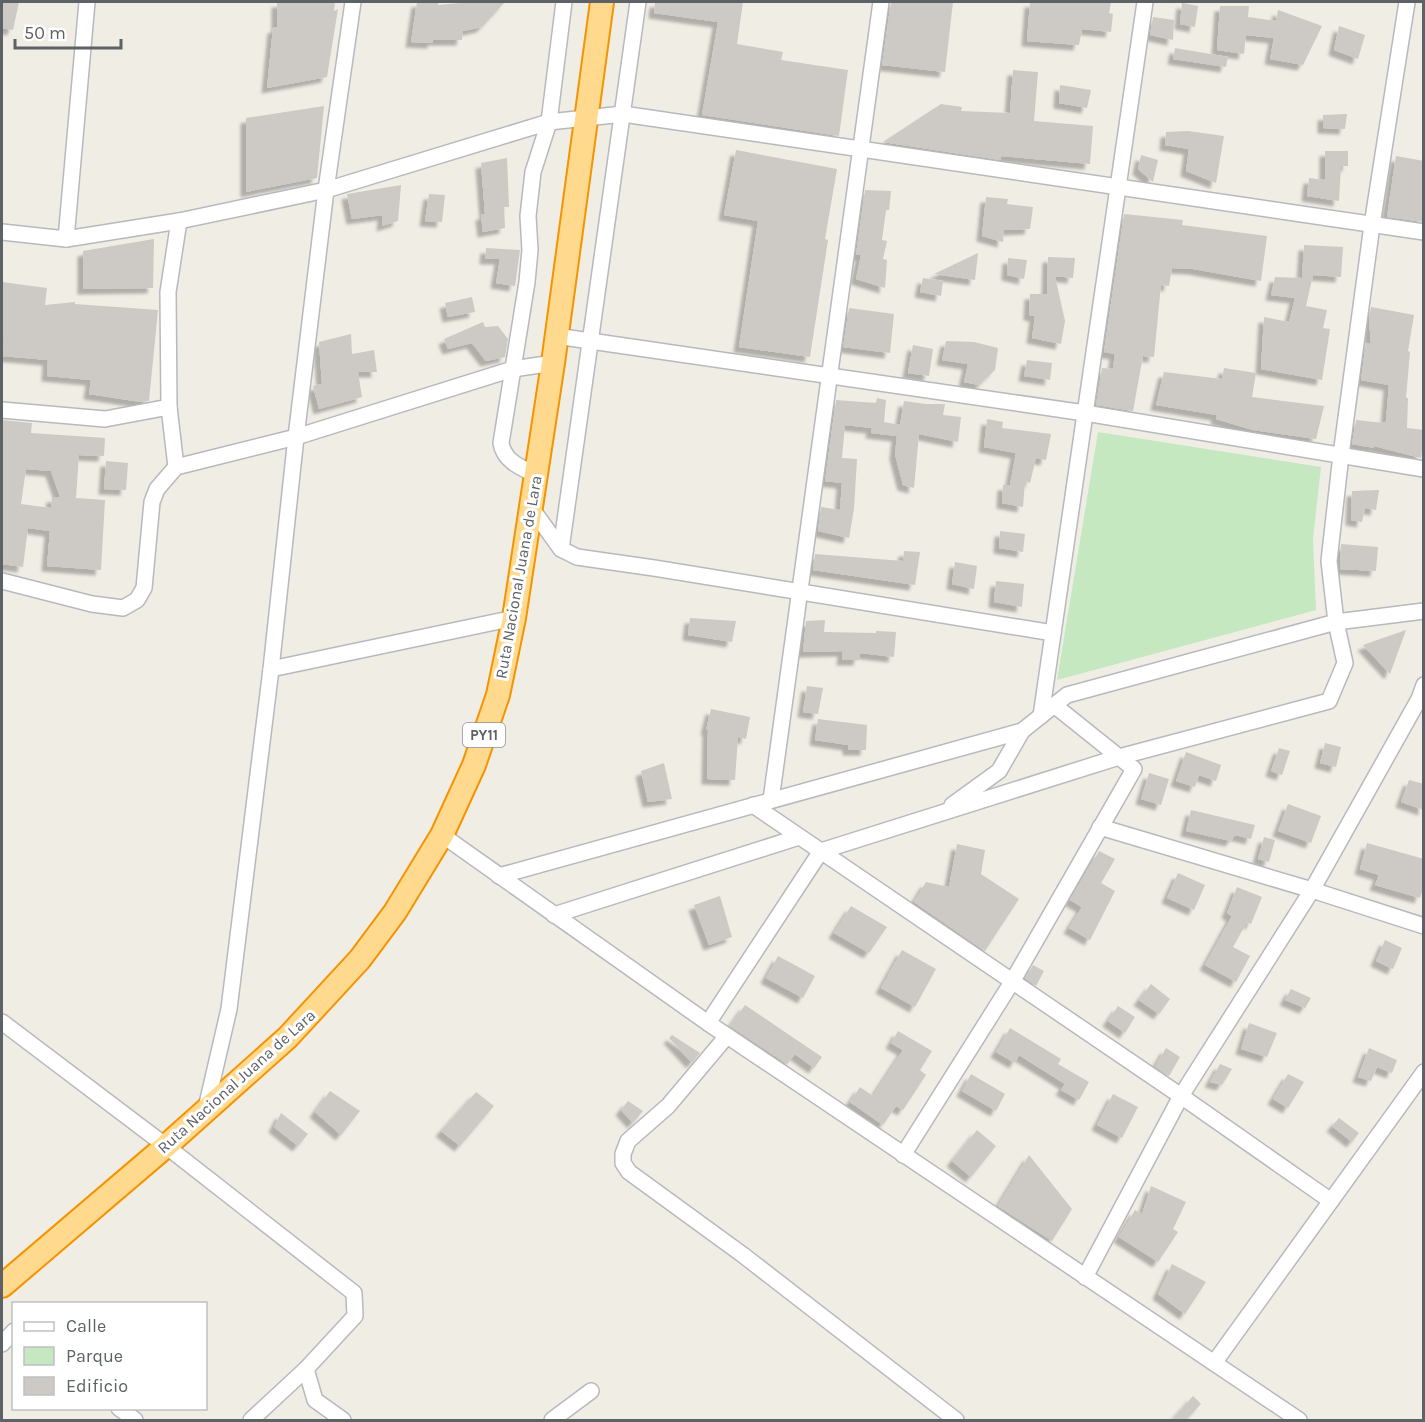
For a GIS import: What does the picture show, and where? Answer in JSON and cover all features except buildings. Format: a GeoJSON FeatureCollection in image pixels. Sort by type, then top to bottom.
{"type":"FeatureCollection","features":[{"type":"Feature","properties":{"kind":"highway","name":"Ruta Nacional Juana de Lara"},"geometry":{"type":"LineString","coordinates":[[2,1286],[166,1146],[206,1108],[251,1072],[288,1037],[360,959],[395,912],[442,835],[474,765],[498,695],[514,618],[553,363],[602,2]]}},
{"type":"Feature","properties":{"kind":"street"},"geometry":{"type":"LineString","coordinates":[[66,239],[87,2]]}},
{"type":"Feature","properties":{"kind":"street"},"geometry":{"type":"LineString","coordinates":[[206,1108],[230,1009],[326,190],[353,2]]}},
{"type":"Feature","properties":{"kind":"street"},"geometry":{"type":"LineString","coordinates":[[536,475],[508,460],[501,443],[527,282],[530,250],[528,216],[533,172],[549,122],[564,2]]}},
{"type":"Feature","properties":{"kind":"street"},"geometry":{"type":"LineString","coordinates":[[561,549],[638,2]]}},
{"type":"Feature","properties":{"kind":"street"},"geometry":{"type":"LineString","coordinates":[[771,800],[881,2]]}},
{"type":"Feature","properties":{"kind":"street"},"geometry":{"type":"LineString","coordinates":[[1041,716],[1145,2]]}},
{"type":"Feature","properties":{"kind":"street"},"geometry":{"type":"LineString","coordinates":[[708,1023],[821,851],[1119,757],[1329,701],[1345,663],[1336,622],[1329,561],[1372,225],[1407,2]]}},
{"type":"Feature","properties":{"kind":"street"},"geometry":{"type":"LineString","coordinates":[[2,232],[66,239],[179,222],[326,190],[549,122],[623,114],[1424,232]]}},
{"type":"Feature","properties":{"kind":"street"},"geometry":{"type":"LineString","coordinates":[[176,467],[169,407],[168,292],[179,222]]}},
{"type":"Feature","properties":{"kind":"street"},"geometry":{"type":"LineString","coordinates":[[556,336],[1085,413],[1424,469]]}},
{"type":"Feature","properties":{"kind":"street"},"geometry":{"type":"LineString","coordinates":[[2,581],[108,608],[123,608],[136,600],[144,588],[152,502],[157,489],[176,467],[296,437],[513,369],[553,363]]}},
{"type":"Feature","properties":{"kind":"street"},"geometry":{"type":"LineString","coordinates":[[2,410],[105,419],[169,407]]}},
{"type":"Feature","properties":{"kind":"street"},"geometry":{"type":"LineString","coordinates":[[532,509],[561,549],[577,557],[1053,633]]}},
{"type":"Feature","properties":{"kind":"street"},"geometry":{"type":"LineString","coordinates":[[942,813],[999,771],[1022,731],[1067,695],[1336,622],[1424,611]]}},
{"type":"Feature","properties":{"kind":"street"},"geometry":{"type":"LineString","coordinates":[[271,669],[514,618]]}},
{"type":"Feature","properties":{"kind":"street"},"geometry":{"type":"LineString","coordinates":[[1085,1277],[1181,1096],[1312,890],[1419,699],[1424,685]]}},
{"type":"Feature","properties":{"kind":"street"},"geometry":{"type":"LineString","coordinates":[[903,1155],[1012,981],[1134,769],[1054,705]]}},
{"type":"Feature","properties":{"kind":"street"},"geometry":{"type":"LineString","coordinates":[[499,876],[1022,731]]}},
{"type":"Feature","properties":{"kind":"street"},"geometry":{"type":"LineString","coordinates":[[753,805],[1181,1096],[1331,1201]]}},
{"type":"Feature","properties":{"kind":"street"},"geometry":{"type":"LineString","coordinates":[[1100,827],[1424,926]]}},
{"type":"Feature","properties":{"kind":"street"},"geometry":{"type":"LineString","coordinates":[[442,835],[727,1036],[1299,1420]]}},
{"type":"Feature","properties":{"kind":"street"},"geometry":{"type":"LineString","coordinates":[[554,915],[800,837]]}},
{"type":"Feature","properties":{"kind":"street"},"geometry":{"type":"LineString","coordinates":[[2,1023],[166,1146],[354,1293],[355,1316],[306,1369],[251,1420]]}},
{"type":"Feature","properties":{"kind":"street"},"geometry":{"type":"LineString","coordinates":[[727,1036],[668,1106],[628,1141],[623,1154],[623,1163],[629,1172],[743,1255],[956,1420]]}},
{"type":"Feature","properties":{"kind":"street"},"geometry":{"type":"LineString","coordinates":[[1214,1363],[1424,1072]]}},
{"type":"Feature","properties":{"kind":"street"},"geometry":{"type":"LineString","coordinates":[[306,1369],[315,1400],[343,1420]]}},
{"type":"Feature","properties":{"kind":"street"},"geometry":{"type":"LineString","coordinates":[[552,1420],[591,1391]]}},
{"type":"Feature","properties":{"kind":"street"},"geometry":{"type":"LineString","coordinates":[[122,1410],[135,1420]]}},
{"type":"Feature","properties":{"kind":"green space"},"geometry":{"type":"Polygon","coordinates":[[[1098,432],[1321,467],[1313,539],[1316,610],[1057,680],[1098,432]]]}}]}
